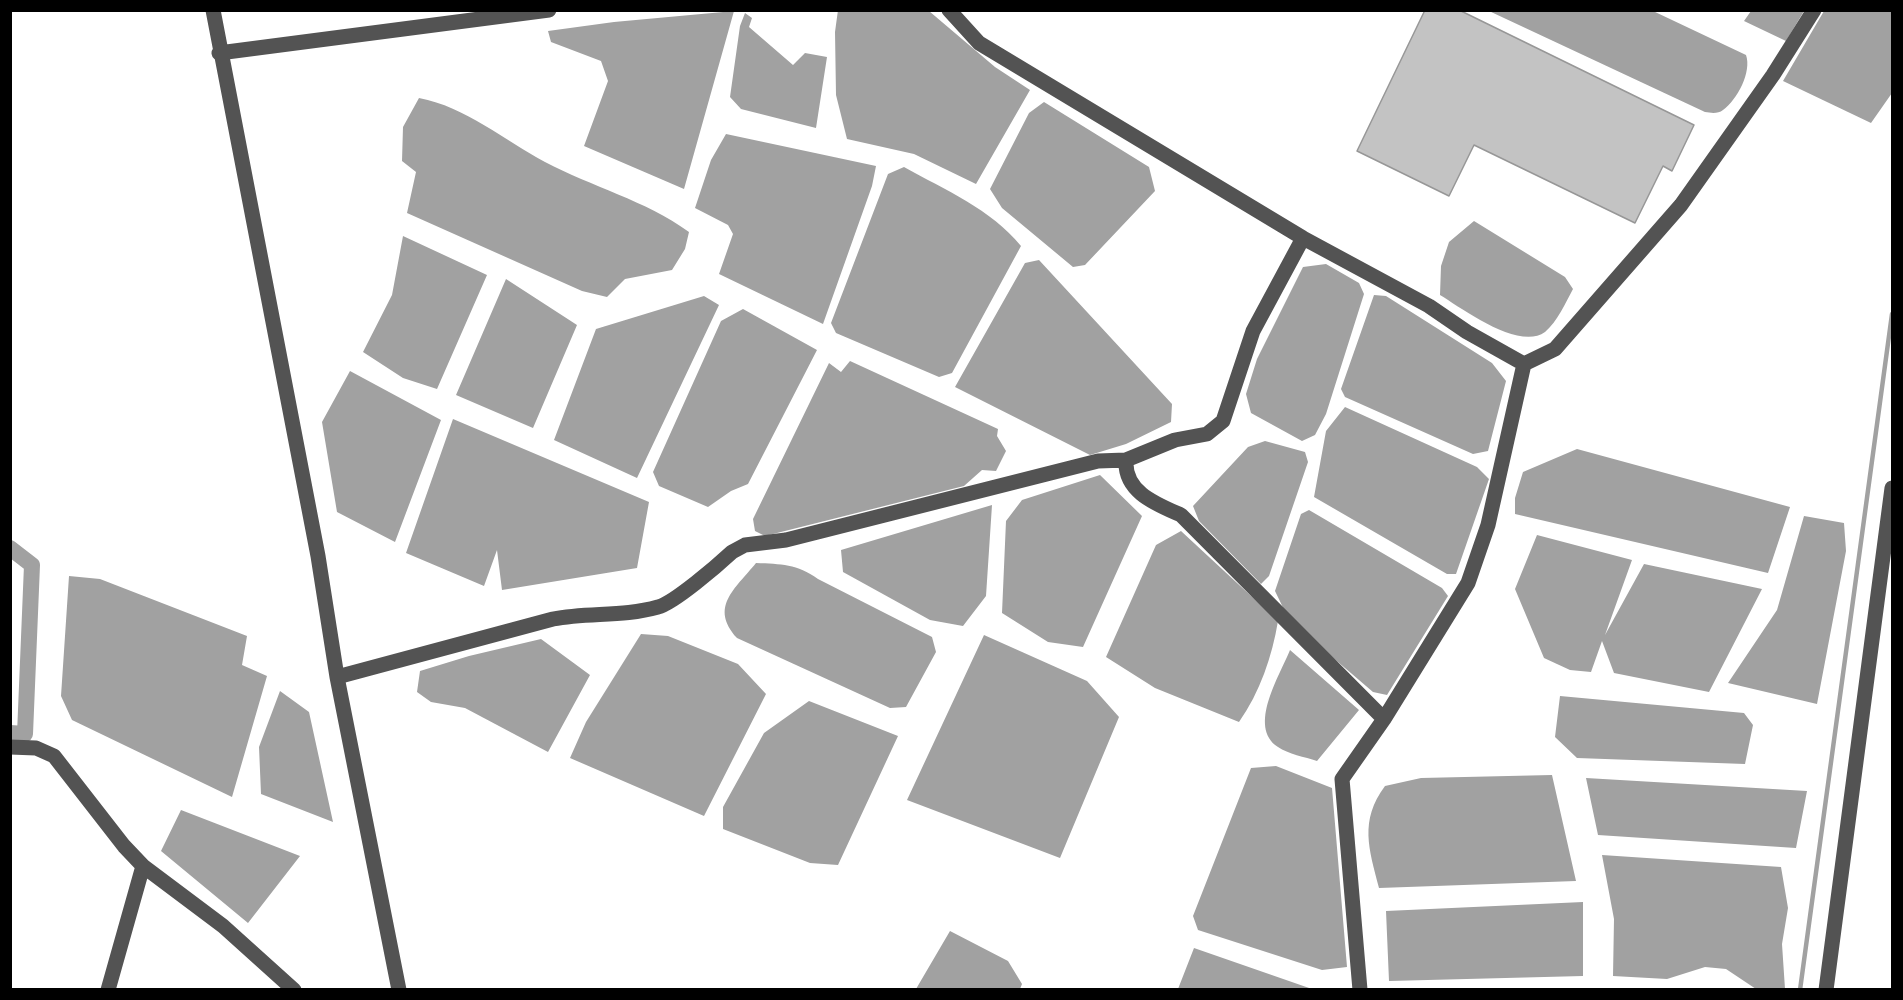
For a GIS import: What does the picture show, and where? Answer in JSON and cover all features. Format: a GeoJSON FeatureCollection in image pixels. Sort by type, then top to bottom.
{"type":"FeatureCollection","features":[{"type":"Feature","properties":{"kind":"street"},"geometry":{"type":"LineString","coordinates":[[213,10],[219,53],[318,556],[337,677],[399,990]]}},
{"type":"Feature","properties":{"kind":"street"},"geometry":{"type":"LineString","coordinates":[[219,53],[549,10]]}},
{"type":"Feature","properties":{"kind":"street"},"geometry":{"type":"LineString","coordinates":[[949,10],[979,43],[1303,238],[1429,306],[1524,364]]}},
{"type":"Feature","properties":{"kind":"street"},"geometry":{"type":"LineString","coordinates":[[1524,364],[1555,349],[1681,205],[1773,75],[1814,10]]}},
{"type":"Feature","properties":{"kind":"street"},"geometry":{"type":"LineString","coordinates":[[337,677],[553,619],[583,613],[613,615],[661,607],[732,552],[745,545],[786,540],[1098,461],[1126,460],[1175,440],[1206,434],[1222,421],[1254,331],[1303,238]]}},
{"type":"Feature","properties":{"kind":"street"},"geometry":{"type":"LineString","coordinates":[[1360,990],[1342,779],[1384,719],[1468,583],[1488,525],[1524,364]]}},
{"type":"Feature","properties":{"kind":"street"},"geometry":{"type":"LineString","coordinates":[[1126,460],[1129,482],[1150,502],[1181,515],[1384,719]]}},
{"type":"Feature","properties":{"kind":"street"},"geometry":{"type":"LineString","coordinates":[[1826,990],[1893,488]]}},
{"type":"Feature","properties":{"kind":"street"},"geometry":{"type":"LineString","coordinates":[[10,747],[36,748],[54,756],[124,846],[143,866],[223,926],[294,990]]}},
{"type":"Feature","properties":{"kind":"street"},"geometry":{"type":"LineString","coordinates":[[108,990],[143,866]]}},
{"type":"Feature","properties":{"kind":"shaded area"},"geometry":{"type":"Polygon","coordinates":[[[838,10],[929,11],[995,67],[1030,90],[976,184],[914,154],[847,139],[836,95],[835,32],[838,10]]]}},
{"type":"Feature","properties":{"kind":"shaded area"},"geometry":{"type":"Polygon","coordinates":[[[734,11],[684,189],[584,146],[608,81],[601,61],[551,42],[548,31],[614,22],[734,11]]]}},
{"type":"Feature","properties":{"kind":"shaded area"},"geometry":{"type":"Polygon","coordinates":[[[1489,11],[1653,11],[1746,55],[1747,69],[1742,85],[1733,100],[1719,112],[1705,112],[1489,11]]]}},
{"type":"Feature","properties":{"kind":"shaded area"},"geometry":{"type":"Polygon","coordinates":[[[1751,11],[1804,11],[1786,41],[1744,21],[1751,11]]]}},
{"type":"Feature","properties":{"kind":"shaded area"},"geometry":{"type":"Polygon","coordinates":[[[1824,11],[1892,11],[1892,93],[1871,123],[1783,81],[1824,11]]]}},
{"type":"Feature","properties":{"kind":"shaded area"},"geometry":{"type":"Polygon","coordinates":[[[745,13],[752,18],[749,27],[793,65],[805,53],[827,57],[816,128],[741,109],[730,97],[740,26],[745,13]]]}},
{"type":"Feature","properties":{"kind":"shaded area"},"geometry":{"type":"Polygon","coordinates":[[[419,98],[436,102],[469,116],[545,162],[655,211],[689,232],[685,249],[672,270],[625,279],[607,297],[582,291],[407,213],[416,172],[402,161],[403,127],[419,98]]]}},
{"type":"Feature","properties":{"kind":"shaded area"},"geometry":{"type":"Polygon","coordinates":[[[1044,102],[1149,167],[1155,191],[1085,265],[1073,267],[1002,208],[990,189],[1029,113],[1044,102]]]}},
{"type":"Feature","properties":{"kind":"shaded area"},"geometry":{"type":"Polygon","coordinates":[[[726,134],[876,166],[872,186],[823,324],[719,274],[733,234],[728,225],[695,208],[711,160],[726,134]]]}},
{"type":"Feature","properties":{"kind":"shaded area"},"geometry":{"type":"Polygon","coordinates":[[[904,167],[982,211],[996,221],[1021,246],[952,373],[939,377],[836,333],[831,323],[888,174],[904,167]]]}},
{"type":"Feature","properties":{"kind":"shaded area"},"geometry":{"type":"Polygon","coordinates":[[[1474,221],[1565,277],[1573,289],[1557,317],[1545,332],[1534,336],[1521,336],[1506,332],[1476,318],[1440,295],[1441,266],[1449,242],[1474,221]]]}},
{"type":"Feature","properties":{"kind":"shaded area"},"geometry":{"type":"Polygon","coordinates":[[[403,236],[487,275],[437,389],[403,378],[363,352],[392,295],[403,236]]]}},
{"type":"Feature","properties":{"kind":"shaded area"},"geometry":{"type":"Polygon","coordinates":[[[1039,260],[1172,404],[1171,422],[1126,444],[1090,455],[955,387],[1025,263],[1039,260]]]}},
{"type":"Feature","properties":{"kind":"shaded area"},"geometry":{"type":"Polygon","coordinates":[[[1326,264],[1359,283],[1364,294],[1326,414],[1315,435],[1302,441],[1251,413],[1246,394],[1257,359],[1303,267],[1326,264]]]}},
{"type":"Feature","properties":{"kind":"shaded area"},"geometry":{"type":"Polygon","coordinates":[[[506,279],[577,325],[533,428],[456,395],[506,279]]]}},
{"type":"Feature","properties":{"kind":"shaded area"},"geometry":{"type":"Polygon","coordinates":[[[1374,295],[1386,296],[1492,363],[1506,381],[1488,451],[1473,454],[1345,397],[1341,389],[1374,295]]]}},
{"type":"Feature","properties":{"kind":"shaded area"},"geometry":{"type":"Polygon","coordinates":[[[704,296],[719,305],[637,478],[554,440],[596,329],[704,296]]]}},
{"type":"Feature","properties":{"kind":"shaded area"},"geometry":{"type":"Polygon","coordinates":[[[743,309],[817,350],[748,484],[731,491],[708,507],[659,486],[653,472],[721,321],[743,309]]]}},
{"type":"Feature","properties":{"kind":"shaded area"},"geometry":{"type":"Polygon","coordinates":[[[850,361],[998,429],[997,436],[1006,451],[996,471],[982,470],[964,486],[765,536],[755,531],[753,519],[829,363],[841,372],[850,361]]]}},
{"type":"Feature","properties":{"kind":"shaded area"},"geometry":{"type":"Polygon","coordinates":[[[350,371],[441,420],[395,542],[337,512],[322,422],[350,371]]]}},
{"type":"Feature","properties":{"kind":"shaded area"},"geometry":{"type":"Polygon","coordinates":[[[1345,407],[1477,467],[1489,479],[1456,574],[1447,574],[1314,497],[1326,431],[1345,407]]]}},
{"type":"Feature","properties":{"kind":"shaded area"},"geometry":{"type":"Polygon","coordinates":[[[453,419],[649,502],[637,568],[502,590],[497,550],[484,586],[406,553],[453,419]]]}},
{"type":"Feature","properties":{"kind":"shaded area"},"geometry":{"type":"Polygon","coordinates":[[[1265,441],[1305,452],[1308,462],[1269,576],[1261,584],[1199,521],[1193,506],[1248,447],[1265,441]]]}},
{"type":"Feature","properties":{"kind":"shaded area"},"geometry":{"type":"Polygon","coordinates":[[[1577,449],[1790,507],[1768,573],[1515,514],[1515,498],[1523,472],[1577,449]]]}},
{"type":"Feature","properties":{"kind":"shaded area"},"geometry":{"type":"Polygon","coordinates":[[[1100,475],[1142,516],[1083,647],[1048,642],[1002,613],[1006,521],[1022,500],[1100,475]]]}},
{"type":"Feature","properties":{"kind":"shaded area"},"geometry":{"type":"Polygon","coordinates":[[[992,505],[986,596],[963,626],[930,620],[843,572],[841,550],[992,505]]]}},
{"type":"Feature","properties":{"kind":"shaded area"},"geometry":{"type":"Polygon","coordinates":[[[1309,510],[1442,588],[1448,596],[1387,695],[1373,692],[1289,620],[1275,591],[1301,514],[1309,510]]]}},
{"type":"Feature","properties":{"kind":"shaded area"},"geometry":{"type":"Polygon","coordinates":[[[1804,516],[1844,523],[1846,551],[1817,704],[1728,683],[1777,610],[1804,516]]]}},
{"type":"Feature","properties":{"kind":"shaded area"},"geometry":{"type":"Polygon","coordinates":[[[1181,531],[1278,621],[1264,674],[1239,722],[1155,688],[1106,657],[1156,545],[1181,531]]]}},
{"type":"Feature","properties":{"kind":"shaded area"},"geometry":{"type":"Polygon","coordinates":[[[1537,535],[1632,560],[1605,635],[1644,564],[1762,589],[1709,692],[1614,673],[1602,641],[1591,672],[1570,670],[1544,658],[1515,589],[1537,535]]]}},
{"type":"Feature","properties":{"kind":"shaded area"},"geometry":{"type":"Polygon","coordinates":[[[756,563],[803,570],[932,637],[936,652],[906,707],[890,708],[737,638],[725,617],[725,608],[733,590],[756,563]]]}},
{"type":"Feature","properties":{"kind":"shaded area"},"geometry":{"type":"Polygon","coordinates":[[[69,576],[100,579],[247,636],[242,665],[267,676],[232,797],[72,720],[61,696],[69,576]]]}},
{"type":"Feature","properties":{"kind":"shaded area"},"geometry":{"type":"Polygon","coordinates":[[[641,634],[668,636],[738,664],[766,694],[704,816],[570,758],[586,722],[641,634]]]}},
{"type":"Feature","properties":{"kind":"shaded area"},"geometry":{"type":"Polygon","coordinates":[[[984,635],[1087,681],[1119,717],[1060,858],[907,800],[984,635]]]}},
{"type":"Feature","properties":{"kind":"shaded area"},"geometry":{"type":"Polygon","coordinates":[[[541,639],[590,675],[548,752],[465,708],[431,702],[417,692],[420,671],[469,656],[541,639]]]}},
{"type":"Feature","properties":{"kind":"shaded area"},"geometry":{"type":"Polygon","coordinates":[[[1290,650],[1359,710],[1317,761],[1278,747],[1269,738],[1265,727],[1269,700],[1290,650]]]}},
{"type":"Feature","properties":{"kind":"shaded area"},"geometry":{"type":"Polygon","coordinates":[[[280,691],[309,712],[333,822],[261,794],[259,747],[280,691]]]}},
{"type":"Feature","properties":{"kind":"shaded area"},"geometry":{"type":"Polygon","coordinates":[[[1560,696],[1744,713],[1753,725],[1745,764],[1577,758],[1555,737],[1560,696]]]}},
{"type":"Feature","properties":{"kind":"shaded area"},"geometry":{"type":"Polygon","coordinates":[[[809,701],[898,736],[838,865],[810,863],[723,829],[723,807],[764,733],[809,701]]]}},
{"type":"Feature","properties":{"kind":"shaded area"},"geometry":{"type":"Polygon","coordinates":[[[1276,766],[1332,788],[1347,967],[1322,970],[1198,930],[1193,916],[1251,768],[1276,766]]]}},
{"type":"Feature","properties":{"kind":"shaded area"},"geometry":{"type":"Polygon","coordinates":[[[1552,775],[1576,881],[1379,888],[1368,836],[1372,811],[1385,786],[1421,778],[1552,775]]]}},
{"type":"Feature","properties":{"kind":"shaded area"},"geometry":{"type":"Polygon","coordinates":[[[1586,778],[1807,791],[1796,848],[1598,835],[1586,778]]]}},
{"type":"Feature","properties":{"kind":"shaded area"},"geometry":{"type":"Polygon","coordinates":[[[181,810],[300,856],[248,923],[161,851],[181,810]]]}},
{"type":"Feature","properties":{"kind":"shaded area"},"geometry":{"type":"Polygon","coordinates":[[[1602,855],[1781,867],[1788,908],[1782,944],[1785,989],[1756,989],[1726,969],[1705,967],[1667,979],[1613,976],[1614,919],[1602,855]]]}},
{"type":"Feature","properties":{"kind":"shaded area"},"geometry":{"type":"Polygon","coordinates":[[[1583,902],[1583,976],[1389,981],[1386,911],[1583,902]]]}},
{"type":"Feature","properties":{"kind":"shaded area"},"geometry":{"type":"Polygon","coordinates":[[[950,931],[1008,961],[1022,984],[1020,989],[916,989],[950,931]]]}},
{"type":"Feature","properties":{"kind":"shaded area"},"geometry":{"type":"Polygon","coordinates":[[[1194,948],[1312,989],[1178,989],[1194,948]]]}},
{"type":"Feature","properties":{"kind":"building"},"geometry":{"type":"Polygon","coordinates":[[[1425,10],[1459,10],[1694,125],[1672,171],[1663,166],[1635,223],[1474,145],[1449,196],[1357,151],[1425,10]]]}},
{"type":"Feature","properties":{"kind":"waterway"},"geometry":{"type":"LineString","coordinates":[[1800,990],[1892,314]]}},
{"type":"Feature","properties":{"kind":"waterway"},"geometry":{"type":"LineString","coordinates":[[10,548],[32,565],[25,734],[10,733]]}}]}
